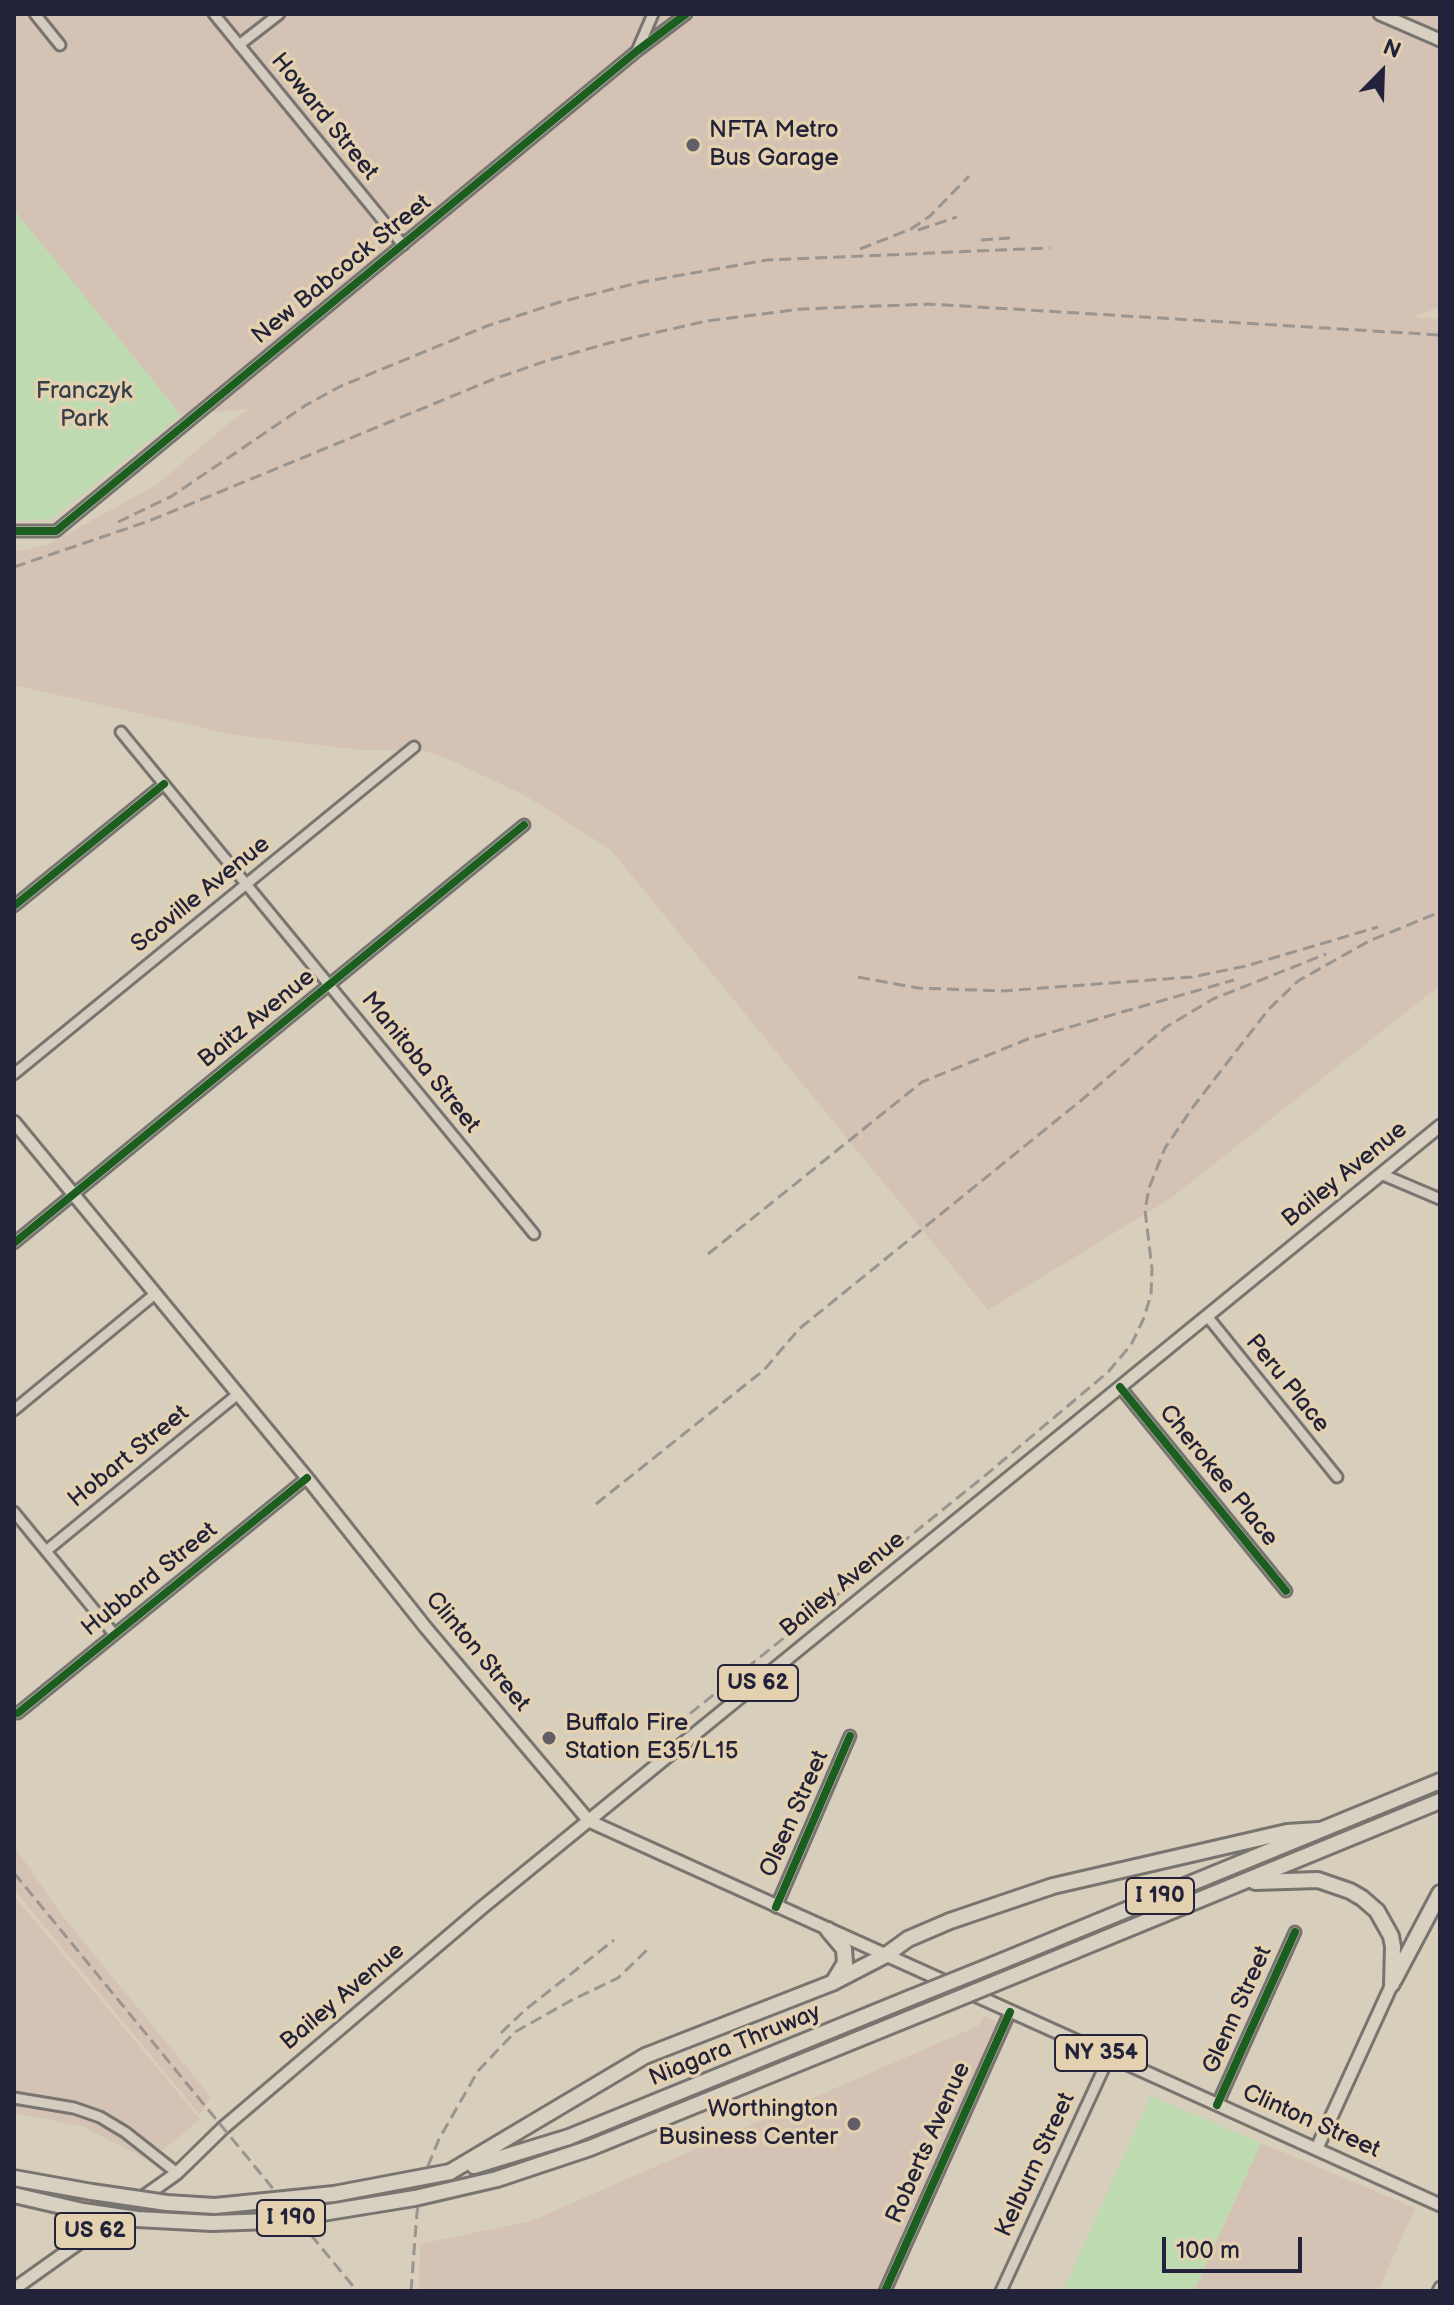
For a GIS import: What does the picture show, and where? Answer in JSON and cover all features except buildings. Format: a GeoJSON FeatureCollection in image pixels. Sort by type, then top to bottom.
{"type":"FeatureCollection","features":[{"type":"Feature","properties":{"kind":"highway","name":"Niagara Thruway"},"geometry":{"type":"LineString","coordinates":[[14,2178],[167,2203],[215,2206],[334,2194],[450,2172],[501,2158],[569,2137],[1440,1781]]}},
{"type":"Feature","properties":{"kind":"highway","name":"Niagara Thruway"},"geometry":{"type":"LineString","coordinates":[[14,2195],[83,2211],[152,2220],[212,2223],[273,2221],[415,2198],[497,2179],[590,2148],[1440,1801]]}},
{"type":"Feature","properties":{"kind":"highway"},"geometry":{"type":"LineString","coordinates":[[450,2172],[645,2056],[832,1983],[886,1955],[908,1939],[950,1921],[1053,1886],[1287,1832],[1319,1830]]}},
{"type":"Feature","properties":{"kind":"highway"},"geometry":{"type":"LineString","coordinates":[[1242,1883],[1318,1880],[1362,1898],[1377,1911],[1391,1936],[1392,1984]]}},
{"type":"Feature","properties":{"kind":"highway"},"geometry":{"type":"LineString","coordinates":[[1392,1984],[1440,1893]]}},
{"type":"Feature","properties":{"kind":"highway"},"geometry":{"type":"LineString","coordinates":[[828,1930],[844,1949],[845,1963],[832,1983]]}},
{"type":"Feature","properties":{"kind":"main road"},"geometry":{"type":"LineString","coordinates":[[1380,14],[1440,40]]}},
{"type":"Feature","properties":{"kind":"main road","name":"Clinton Street"},"geometry":{"type":"LineString","coordinates":[[14,1122],[307,1478],[426,1628],[589,1821],[1109,2057],[1439,2200]]}},
{"type":"Feature","properties":{"kind":"main road","name":"Bailey Avenue"},"geometry":{"type":"LineString","coordinates":[[14,2289],[177,2173],[223,2128],[484,1906],[1440,1126]]}},
{"type":"Feature","properties":{"kind":"main road"},"geometry":{"type":"LineString","coordinates":[[1317,2148],[1392,1984]]}},
{"type":"Feature","properties":{"kind":"street"},"geometry":{"type":"LineString","coordinates":[[35,14],[60,45]]}},
{"type":"Feature","properties":{"kind":"street","name":"Howard Street"},"geometry":{"type":"LineString","coordinates":[[214,14],[403,245]]}},
{"type":"Feature","properties":{"kind":"street"},"geometry":{"type":"LineString","coordinates":[[239,45],[279,14]]}},
{"type":"Feature","properties":{"kind":"street"},"geometry":{"type":"LineString","coordinates":[[637,51],[653,14]]}},
{"type":"Feature","properties":{"kind":"street","name":"New Babcock Street"},"geometry":{"type":"LineString","coordinates":[[14,531],[56,531],[637,51],[686,14]]}},
{"type":"Feature","properties":{"kind":"street","name":"Manitoba Street"},"geometry":{"type":"LineString","coordinates":[[121,732],[534,1234]]}},
{"type":"Feature","properties":{"kind":"street","name":"Scoville Avenue"},"geometry":{"type":"LineString","coordinates":[[14,1074],[414,747]]}},
{"type":"Feature","properties":{"kind":"street"},"geometry":{"type":"LineString","coordinates":[[14,906],[164,784]]}},
{"type":"Feature","properties":{"kind":"street","name":"Baitz Avenue"},"geometry":{"type":"LineString","coordinates":[[14,1243],[524,825]]}},
{"type":"Feature","properties":{"kind":"street"},"geometry":{"type":"LineString","coordinates":[[1381,1174],[1440,1199]]}},
{"type":"Feature","properties":{"kind":"street"},"geometry":{"type":"LineString","coordinates":[[14,1410],[155,1294]]}},
{"type":"Feature","properties":{"kind":"street","name":"Peru Place"},"geometry":{"type":"LineString","coordinates":[[1207,1316],[1337,1477]]}},
{"type":"Feature","properties":{"kind":"street","name":"Cherokee Place"},"geometry":{"type":"LineString","coordinates":[[1120,1387],[1286,1591]]}},
{"type":"Feature","properties":{"kind":"street","name":"Hobart Street"},"geometry":{"type":"LineString","coordinates":[[46,1551],[238,1394]]}},
{"type":"Feature","properties":{"kind":"street","name":"Hubbard Street"},"geometry":{"type":"LineString","coordinates":[[18,1713],[307,1478]]}},
{"type":"Feature","properties":{"kind":"street"},"geometry":{"type":"LineString","coordinates":[[14,1512],[114,1634]]}},
{"type":"Feature","properties":{"kind":"street","name":"Olsen Street"},"geometry":{"type":"LineString","coordinates":[[776,1907],[850,1736]]}},
{"type":"Feature","properties":{"kind":"street","name":"Glenn Street"},"geometry":{"type":"LineString","coordinates":[[1217,2105],[1295,1932]]}},
{"type":"Feature","properties":{"kind":"street","name":"Roberts Avenue"},"geometry":{"type":"LineString","coordinates":[[885,2291],[1010,2012]]}},
{"type":"Feature","properties":{"kind":"street","name":"Kelburn Street"},"geometry":{"type":"LineString","coordinates":[[1001,2291],[1109,2057]]}},
{"type":"Feature","properties":{"kind":"street"},"geometry":{"type":"LineString","coordinates":[[14,2098],[74,2108],[100,2117],[125,2132],[177,2173]]}},
{"type":"Feature","properties":{"kind":"shaded area"},"geometry":{"type":"Polygon","coordinates":[[[14,14],[1440,14],[1440,307],[1413,317],[1440,319],[1440,985],[1171,1198],[988,1310],[610,849],[526,796],[446,758],[414,747],[362,750],[235,735],[14,685],[14,552],[47,545],[158,484],[249,409],[181,415],[14,210],[14,14]]]}},
{"type":"Feature","properties":{"kind":"shaded area"},"geometry":{"type":"Polygon","coordinates":[[[14,1846],[60,1913],[211,2097],[200,2115],[14,1889],[14,1846]]]}},
{"type":"Feature","properties":{"kind":"shaded area"},"geometry":{"type":"Polygon","coordinates":[[[14,1896],[200,2119],[150,2161],[82,2126],[14,2113],[14,1896]]]}},
{"type":"Feature","properties":{"kind":"shaded area","name":"Worthington Business Center"},"geometry":{"type":"Polygon","coordinates":[[[985,2016],[998,2023],[878,2291],[419,2291],[420,2244],[531,2221],[978,2026],[985,2016]]]}},
{"type":"Feature","properties":{"kind":"shaded area"},"geometry":{"type":"Polygon","coordinates":[[[1261,2143],[1415,2208],[1378,2291],[1194,2291],[1261,2143]]]}},
{"type":"Feature","properties":{"kind":"green space","name":"Franczyk Park"},"geometry":{"type":"Polygon","coordinates":[[[14,210],[181,415],[51,519],[14,521],[14,210]]]}},
{"type":"Feature","properties":{"kind":"green space"},"geometry":{"type":"Polygon","coordinates":[[[1151,2096],[1261,2143],[1194,2291],[1063,2291],[1151,2096]]]}},
{"type":"Feature","properties":{"kind":"railway"},"geometry":{"type":"LineString","coordinates":[[860,249],[911,229],[930,216],[969,176]]}},
{"type":"Feature","properties":{"kind":"railway"},"geometry":{"type":"LineString","coordinates":[[918,230],[957,217]]}},
{"type":"Feature","properties":{"kind":"railway"},"geometry":{"type":"LineString","coordinates":[[981,240],[1010,238]]}},
{"type":"Feature","properties":{"kind":"railway"},"geometry":{"type":"LineString","coordinates":[[118,522],[172,496],[306,405],[341,386],[487,326],[560,302],[642,282],[767,260],[1050,248]]}},
{"type":"Feature","properties":{"kind":"railway"},"geometry":{"type":"LineString","coordinates":[[14,567],[149,521],[494,379],[609,343],[707,321],[802,309],[929,304],[1440,335]]}},
{"type":"Feature","properties":{"kind":"railway"},"geometry":{"type":"LineString","coordinates":[[676,1725],[987,1474],[1108,1372],[1131,1345],[1143,1320],[1151,1295],[1152,1269],[1145,1210],[1149,1188],[1165,1148],[1193,1107],[1268,1010],[1298,981],[1369,941],[1440,912]]}},
{"type":"Feature","properties":{"kind":"railway"},"geometry":{"type":"LineString","coordinates":[[858,977],[918,988],[1002,991],[1192,977],[1246,966],[1378,927]]}},
{"type":"Feature","properties":{"kind":"railway"},"geometry":{"type":"LineString","coordinates":[[596,1504],[764,1370],[799,1329],[1084,1098],[1166,1027],[1213,999],[1326,954]]}},
{"type":"Feature","properties":{"kind":"railway"},"geometry":{"type":"LineString","coordinates":[[708,1254],[922,1082],[1028,1039],[1234,980]]}},
{"type":"Feature","properties":{"kind":"railway"},"geometry":{"type":"LineString","coordinates":[[14,1873],[357,2291]]}},
{"type":"Feature","properties":{"kind":"railway"},"geometry":{"type":"LineString","coordinates":[[501,2033],[525,2010],[614,1940]]}},
{"type":"Feature","properties":{"kind":"railway"},"geometry":{"type":"LineString","coordinates":[[411,2291],[417,2212],[426,2171],[439,2139],[478,2071],[515,2032],[618,1978],[647,1950]]}},
{"type":"Feature","properties":{"kind":"cycle path"},"geometry":{"type":"LineString","coordinates":[[14,531],[56,531],[637,51],[686,14]]}},
{"type":"Feature","properties":{"kind":"cycle path"},"geometry":{"type":"LineString","coordinates":[[14,906],[164,784]]}},
{"type":"Feature","properties":{"kind":"cycle path"},"geometry":{"type":"LineString","coordinates":[[14,1243],[524,825]]}},
{"type":"Feature","properties":{"kind":"cycle path"},"geometry":{"type":"LineString","coordinates":[[1120,1387],[1286,1591]]}},
{"type":"Feature","properties":{"kind":"cycle path"},"geometry":{"type":"LineString","coordinates":[[18,1713],[307,1478]]}},
{"type":"Feature","properties":{"kind":"cycle path"},"geometry":{"type":"LineString","coordinates":[[776,1907],[850,1736]]}},
{"type":"Feature","properties":{"kind":"cycle path"},"geometry":{"type":"LineString","coordinates":[[1217,2105],[1295,1932]]}},
{"type":"Feature","properties":{"kind":"cycle path"},"geometry":{"type":"LineString","coordinates":[[885,2291],[1010,2012]]}},
{"type":"Feature","properties":{"kind":"place","name":"NFTA Metro Bus Garage"},"geometry":{"type":"Point","coordinates":[693,145]}},
{"type":"Feature","properties":{"kind":"place","name":"Buffalo Fire Station E35/L15"},"geometry":{"type":"Point","coordinates":[549,1738]}},
{"type":"Feature","properties":{"kind":"place","name":"Worthington Business Center"},"geometry":{"type":"Point","coordinates":[854,2124]}}]}
